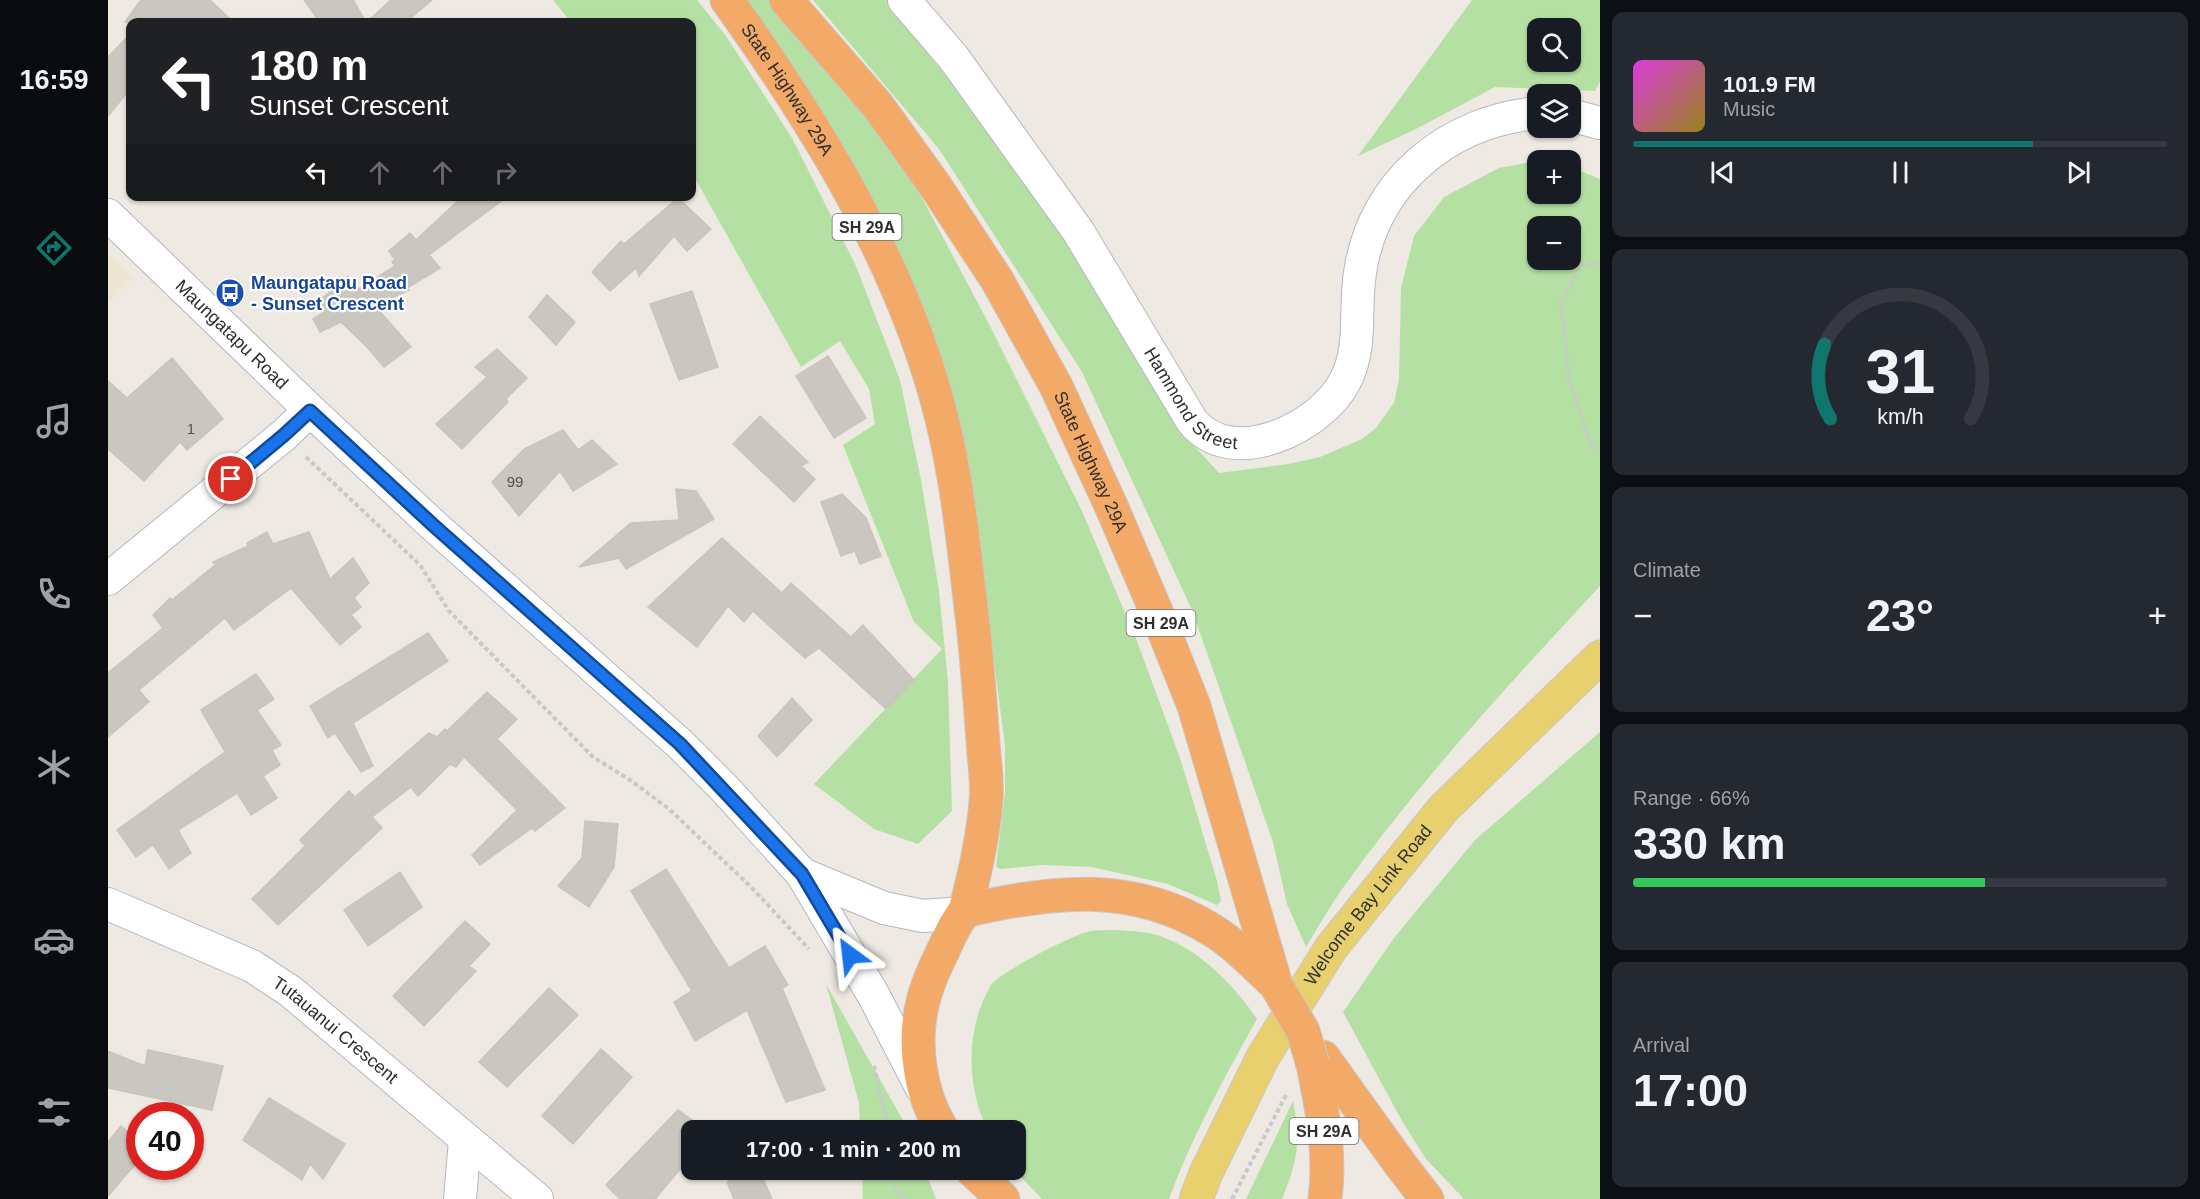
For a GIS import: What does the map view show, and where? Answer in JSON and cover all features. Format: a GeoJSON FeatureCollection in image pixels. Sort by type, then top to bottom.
{"type":"FeatureCollection","features":[{"type":"Feature","properties":{"kind":"highway","name":"State Highway 29A"},"geometry":{"type":"LineString","coordinates":[[727,0],[806,117],[853,199],[894,282],[923,355],[941,417],[955,477],[978,667],[987,798],[979,858],[964,912]]}},
{"type":"Feature","properties":{"kind":"highway","name":"State Highway 29A"},"geometry":{"type":"LineString","coordinates":[[786,0],[878,106],[930,178],[997,280],[1056,386],[1112,508],[1194,706],[1276,985]]}},
{"type":"Feature","properties":{"kind":"highway","name":"SH 29A"},"geometry":{"type":"LineString","coordinates":[[938,1120],[927,1098],[919,1047],[922,1004],[932,973],[964,912],[1039,896],[1103,894],[1132,898],[1188,917],[1213,931],[1240,950],[1276,985],[1318,1061],[1428,1199]]}},
{"type":"Feature","properties":{"kind":"highway","name":"SH 29A"},"geometry":{"type":"LineString","coordinates":[[1318,1061],[1325,1132],[1325,1199]]}},
{"type":"Feature","properties":{"kind":"highway"},"geometry":{"type":"LineString","coordinates":[[983,1180],[1003,1199]]}},
{"type":"Feature","properties":{"kind":"main road","name":"Welcome Bay Link Road"},"geometry":{"type":"LineString","coordinates":[[1196,1199],[1206,1173],[1263,1057],[1331,948],[1443,809],[1600,657]]}},
{"type":"Feature","properties":{"kind":"main road"},"geometry":{"type":"LineString","coordinates":[[973,1180],[975,1199]]}},
{"type":"Feature","properties":{"kind":"street","name":"Hammond Street"},"geometry":{"type":"LineString","coordinates":[[904,0],[953,57],[1078,231],[1192,422],[1205,434],[1224,441],[1258,440],[1293,430],[1328,405],[1349,374],[1356,348],[1359,275],[1370,232],[1381,209],[1407,174],[1426,156],[1449,140],[1471,128],[1512,116],[1527,114]]}},
{"type":"Feature","properties":{"kind":"street"},"geometry":{"type":"LineString","coordinates":[[1581,118],[1600,123]]}},
{"type":"Feature","properties":{"kind":"street","name":"Maungatapu Road"},"geometry":{"type":"LineString","coordinates":[[108,215],[310,411],[433,525],[680,744],[802,874],[873,996],[927,1098]]}},
{"type":"Feature","properties":{"kind":"street"},"geometry":{"type":"LineString","coordinates":[[108,579],[284,435],[310,411]]}},
{"type":"Feature","properties":{"kind":"street","name":"Maungatapu Road"},"geometry":{"type":"LineString","coordinates":[[802,874],[884,908],[923,916],[964,912]]}},
{"type":"Feature","properties":{"kind":"street","name":"Tutauanui Crescent"},"geometry":{"type":"LineString","coordinates":[[108,904],[252,966],[290,991],[537,1199]]}},
{"type":"Feature","properties":{"kind":"street"},"geometry":{"type":"LineString","coordinates":[[460,1199],[465,1140]]}},
{"type":"Feature","properties":{"kind":"path"},"geometry":{"type":"LineString","coordinates":[[1600,262],[1581,266],[1561,302],[1569,378],[1591,446],[1600,451]]}},
{"type":"Feature","properties":{"kind":"path"},"geometry":{"type":"LineString","coordinates":[[284,435],[420,565],[449,611],[593,757],[630,780],[669,809],[751,887],[815,955]]}},
{"type":"Feature","properties":{"kind":"path"},"geometry":{"type":"LineString","coordinates":[[872,1060],[887,1120]]}},
{"type":"Feature","properties":{"kind":"path"},"geometry":{"type":"LineString","coordinates":[[895,1180],[896,1189],[906,1199]]}},
{"type":"Feature","properties":{"kind":"shaded area"},"geometry":{"type":"Polygon","coordinates":[[[108,253],[134,278],[108,303],[108,253]]]}},
{"type":"Feature","properties":{"kind":"green space"},"geometry":{"type":"Polygon","coordinates":[[[553,0],[697,0],[726,36],[792,138],[856,266],[900,380],[921,480],[939,591],[948,682],[952,811],[918,844],[874,829],[814,784],[942,649],[914,622],[843,445],[875,424],[869,389],[840,341],[801,367],[696,180],[696,18],[568,18],[553,0]]]}},
{"type":"Feature","properties":{"kind":"green space"},"geometry":{"type":"Polygon","coordinates":[[[740,0],[771,0],[865,111],[911,177],[989,324],[1082,511],[1137,641],[1181,761],[1217,881],[1221,901],[1217,905],[1168,884],[1092,867],[1043,865],[1000,869],[996,867],[1005,792],[1005,746],[970,477],[949,397],[740,0]]]}},
{"type":"Feature","properties":{"kind":"green space"},"geometry":{"type":"Polygon","coordinates":[[[813,0],[886,0],[1064,226],[1187,438],[1219,473],[1289,464],[1320,457],[1362,439],[1376,428],[1394,403],[1399,379],[1401,288],[1414,236],[1444,197],[1499,168],[1527,163],[1527,204],[1581,204],[1581,171],[1600,179],[1600,586],[1436,769],[1374,845],[1340,892],[1306,947],[1287,904],[1273,842],[1192,610],[1082,372],[939,149],[813,0]]]}},
{"type":"Feature","properties":{"kind":"green space"},"geometry":{"type":"Polygon","coordinates":[[[1472,0],[1600,0],[1600,82],[1595,91],[1581,90],[1581,84],[1527,84],[1527,88],[1495,87],[1416,129],[1358,156],[1472,0]]]}},
{"type":"Feature","properties":{"kind":"green space"},"geometry":{"type":"Polygon","coordinates":[[[1600,732],[1600,1199],[1464,1199],[1426,1159],[1402,1121],[1343,1012],[1394,938],[1475,840],[1600,732]]]}},
{"type":"Feature","properties":{"kind":"green space"},"geometry":{"type":"Polygon","coordinates":[[[1114,930],[1155,934],[1175,942],[1202,959],[1227,981],[1257,1019],[1198,1130],[1169,1199],[1042,1199],[1024,1180],[1026,1180],[1026,1120],[983,1120],[981,1114],[972,1077],[973,1039],[976,1020],[991,985],[1038,954],[1091,931],[1114,930]]]}},
{"type":"Feature","properties":{"kind":"green space"},"geometry":{"type":"Polygon","coordinates":[[[826,984],[903,1120],[860,1120],[859,1103],[826,984]]]}},
{"type":"Feature","properties":{"kind":"green space"},"geometry":{"type":"Polygon","coordinates":[[[1293,1101],[1297,1128],[1295,1161],[1282,1199],[1246,1199],[1293,1101]]]}},
{"type":"Feature","properties":{"kind":"green space"},"geometry":{"type":"Polygon","coordinates":[[[862,1180],[929,1180],[936,1199],[863,1199],[862,1180]]]}},
{"type":"Feature","properties":{"kind":"building"},"geometry":{"type":"Polygon","coordinates":[[[141,0],[210,0],[229,18],[128,18],[141,0]]]}},
{"type":"Feature","properties":{"kind":"building"},"geometry":{"type":"Polygon","coordinates":[[[304,0],[353,0],[364,18],[317,18],[304,0]]]}},
{"type":"Feature","properties":{"kind":"building"},"geometry":{"type":"Polygon","coordinates":[[[391,0],[432,0],[411,18],[371,18],[391,0]]]}},
{"type":"Feature","properties":{"kind":"building"},"geometry":{"type":"Polygon","coordinates":[[[126,38],[126,94],[108,116],[108,57],[126,38]]]}},
{"type":"Feature","properties":{"kind":"building"},"geometry":{"type":"Polygon","coordinates":[[[458,201],[501,201],[429,255],[440,268],[407,288],[409,290],[375,306],[411,347],[384,367],[341,322],[320,332],[313,319],[327,310],[318,302],[348,276],[359,289],[395,266],[392,262],[395,260],[389,251],[410,233],[416,240],[458,201]]]}},
{"type":"Feature","properties":{"kind":"building"},"geometry":{"type":"Polygon","coordinates":[[[674,201],[681,201],[711,229],[687,251],[674,236],[639,276],[636,268],[610,291],[592,272],[621,241],[624,244],[674,201]]]}},
{"type":"Feature","properties":{"kind":"building"},"geometry":{"type":"Polygon","coordinates":[[[692,291],[718,367],[679,380],[650,304],[692,291]]]}},
{"type":"Feature","properties":{"kind":"building"},"geometry":{"type":"Polygon","coordinates":[[[547,295],[575,322],[556,345],[529,317],[547,295]]]}},
{"type":"Feature","properties":{"kind":"building"},"geometry":{"type":"Polygon","coordinates":[[[497,349],[527,378],[506,399],[508,402],[462,449],[436,424],[487,377],[475,367],[497,349]]]}},
{"type":"Feature","properties":{"kind":"building"},"geometry":{"type":"Polygon","coordinates":[[[828,356],[866,418],[834,438],[796,376],[828,356]]]}},
{"type":"Feature","properties":{"kind":"building"},"geometry":{"type":"Polygon","coordinates":[[[172,358],[223,419],[187,450],[180,442],[144,481],[108,449],[108,381],[127,398],[172,358]]]}},
{"type":"Feature","properties":{"kind":"building"},"geometry":{"type":"Polygon","coordinates":[[[760,416],[808,462],[801,466],[815,479],[794,502],[733,444],[760,416]]]}},
{"type":"Feature","properties":{"kind":"building"},"geometry":{"type":"Polygon","coordinates":[[[563,430],[578,450],[592,440],[617,464],[573,491],[560,471],[519,516],[492,482],[524,449],[563,430]]]}},
{"type":"Feature","properties":{"kind":"building"},"geometry":{"type":"Polygon","coordinates":[[[676,489],[696,491],[714,519],[626,569],[619,558],[579,567],[631,523],[679,520],[676,489]]]}},
{"type":"Feature","properties":{"kind":"building"},"geometry":{"type":"Polygon","coordinates":[[[842,494],[866,518],[881,556],[860,564],[855,551],[841,556],[821,502],[842,494]]]}},
{"type":"Feature","properties":{"kind":"building"},"geometry":{"type":"Polygon","coordinates":[[[267,532],[273,544],[309,532],[330,579],[353,558],[369,583],[354,598],[361,607],[351,615],[361,627],[340,645],[291,588],[234,630],[225,618],[139,690],[149,702],[108,737],[108,673],[163,628],[153,615],[170,598],[172,600],[215,565],[213,562],[248,546],[247,543],[267,532]]]}},
{"type":"Feature","properties":{"kind":"building"},"geometry":{"type":"Polygon","coordinates":[[[722,538],[782,593],[791,583],[851,637],[863,625],[914,680],[886,709],[819,648],[805,658],[753,611],[744,622],[728,606],[697,647],[648,607],[722,538]]]}},
{"type":"Feature","properties":{"kind":"building"},"geometry":{"type":"Polygon","coordinates":[[[428,633],[448,661],[353,723],[373,766],[361,772],[335,733],[328,738],[310,706],[428,633]]]}},
{"type":"Feature","properties":{"kind":"building"},"geometry":{"type":"Polygon","coordinates":[[[256,674],[274,699],[257,710],[281,745],[272,750],[280,765],[263,776],[277,798],[251,815],[237,793],[178,830],[191,853],[169,869],[153,845],[136,857],[117,830],[225,752],[201,710],[256,674]]]}},
{"type":"Feature","properties":{"kind":"building"},"geometry":{"type":"Polygon","coordinates":[[[487,692],[517,719],[497,739],[565,808],[535,831],[532,828],[480,865],[472,855],[517,810],[464,757],[456,767],[450,764],[418,796],[411,787],[372,817],[382,828],[278,925],[252,899],[305,846],[300,840],[349,791],[355,797],[429,733],[437,737],[445,729],[447,731],[487,692]]]}},
{"type":"Feature","properties":{"kind":"building"},"geometry":{"type":"Polygon","coordinates":[[[792,698],[812,720],[777,757],[758,736],[792,698]]]}},
{"type":"Feature","properties":{"kind":"building"},"geometry":{"type":"Polygon","coordinates":[[[585,821],[618,824],[614,867],[589,907],[558,886],[582,858],[585,821]]]}},
{"type":"Feature","properties":{"kind":"building"},"geometry":{"type":"Polygon","coordinates":[[[666,869],[729,968],[765,946],[788,985],[782,988],[825,1090],[786,1102],[747,1010],[695,1041],[674,1002],[692,991],[631,891],[666,869]]]}},
{"type":"Feature","properties":{"kind":"building"},"geometry":{"type":"Polygon","coordinates":[[[400,872],[422,907],[368,946],[344,910],[400,872]]]}},
{"type":"Feature","properties":{"kind":"building"},"geometry":{"type":"Polygon","coordinates":[[[465,921],[490,944],[469,966],[476,971],[424,1026],[393,996],[465,921]]]}},
{"type":"Feature","properties":{"kind":"building"},"geometry":{"type":"Polygon","coordinates":[[[549,988],[578,1015],[507,1087],[479,1062],[549,988]]]}},
{"type":"Feature","properties":{"kind":"building"},"geometry":{"type":"Polygon","coordinates":[[[601,1049],[632,1077],[573,1144],[542,1116],[601,1049]]]}},
{"type":"Feature","properties":{"kind":"building"},"geometry":{"type":"Polygon","coordinates":[[[148,1050],[223,1066],[212,1110],[204,1108],[204,1102],[174,1102],[108,1088],[108,1051],[145,1066],[148,1050]]]}},
{"type":"Feature","properties":{"kind":"building"},"geometry":{"type":"Polygon","coordinates":[[[269,1098],[345,1144],[323,1179],[310,1164],[302,1180],[243,1140],[269,1098]]]}},
{"type":"Feature","properties":{"kind":"building"},"geometry":{"type":"Polygon","coordinates":[[[678,1110],[692,1120],[681,1120],[681,1168],[655,1199],[620,1199],[606,1185],[678,1110]]]}},
{"type":"Feature","properties":{"kind":"building"},"geometry":{"type":"Polygon","coordinates":[[[121,1126],[126,1130],[126,1175],[108,1196],[108,1142],[121,1126]]]}},
{"type":"Feature","properties":{"kind":"building"},"geometry":{"type":"Polygon","coordinates":[[[763,1180],[772,1199],[734,1199],[727,1182],[763,1180]]]}},
{"type":"Feature","properties":{"kind":"place","name":"Maungatapu Road - Sunset Crescent"},"geometry":{"type":"Point","coordinates":[230,293]}},
{"type":"Feature","properties":{"kind":"route"},"geometry":{"type":"LineString","coordinates":[[231,479],[310,411],[433,525],[680,744],[802,874],[850,955]]}}]}
